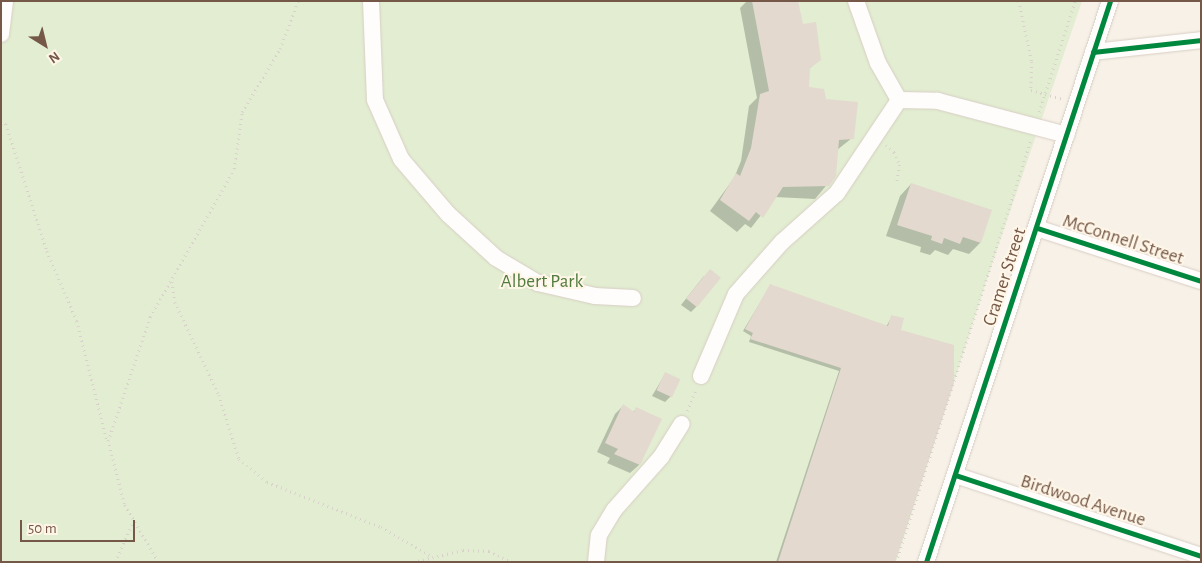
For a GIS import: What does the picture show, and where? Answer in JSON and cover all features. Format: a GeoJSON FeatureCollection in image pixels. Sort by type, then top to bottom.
{"type":"FeatureCollection","features":[{"type":"Feature","properties":{"kind":"street"},"geometry":{"type":"LineString","coordinates":[[1,34],[5,1]]}},
{"type":"Feature","properties":{"kind":"street"},"geometry":{"type":"LineString","coordinates":[[371,1],[375,100],[401,158],[448,214],[496,258],[538,283],[594,296],[633,298]]}},
{"type":"Feature","properties":{"kind":"street"},"geometry":{"type":"LineString","coordinates":[[856,1],[878,63],[899,100]]}},
{"type":"Feature","properties":{"kind":"street","name":"Cramer Street"},"geometry":{"type":"LineString","coordinates":[[926,562],[1110,1]]}},
{"type":"Feature","properties":{"kind":"street"},"geometry":{"type":"LineString","coordinates":[[1093,52],[1201,40]]}},
{"type":"Feature","properties":{"kind":"street"},"geometry":{"type":"LineString","coordinates":[[899,100],[938,101],[1067,135]]}},
{"type":"Feature","properties":{"kind":"street"},"geometry":{"type":"LineString","coordinates":[[701,376],[736,294],[782,242],[837,193],[871,139],[899,100]]}},
{"type":"Feature","properties":{"kind":"street","name":"McConnell Street"},"geometry":{"type":"LineString","coordinates":[[1037,228],[1201,281]]}},
{"type":"Feature","properties":{"kind":"street"},"geometry":{"type":"LineString","coordinates":[[596,562],[599,535],[614,510],[661,458],[682,424]]}},
{"type":"Feature","properties":{"kind":"street","name":"Birdwood Avenue"},"geometry":{"type":"LineString","coordinates":[[955,475],[1201,556]]}},
{"type":"Feature","properties":{"kind":"path"},"geometry":{"type":"LineString","coordinates":[[108,441],[150,317],[234,169],[242,112],[280,50],[298,1]]}},
{"type":"Feature","properties":{"kind":"path"},"geometry":{"type":"LineString","coordinates":[[1019,1],[1032,62],[1031,90],[1077,104]]}},
{"type":"Feature","properties":{"kind":"path"},"geometry":{"type":"LineString","coordinates":[[896,562],[1075,1]]}},
{"type":"Feature","properties":{"kind":"path"},"geometry":{"type":"LineString","coordinates":[[1,120],[6,124],[47,251],[77,321],[108,441],[132,522],[158,562]]}},
{"type":"Feature","properties":{"kind":"path"},"geometry":{"type":"LineString","coordinates":[[871,139],[894,152],[900,165],[897,180]]}},
{"type":"Feature","properties":{"kind":"path"},"geometry":{"type":"LineString","coordinates":[[171,281],[175,302],[219,395],[239,459],[267,482],[381,527],[431,556]]}},
{"type":"Feature","properties":{"kind":"path"},"geometry":{"type":"LineString","coordinates":[[682,424],[701,376]]}},
{"type":"Feature","properties":{"kind":"path"},"geometry":{"type":"LineString","coordinates":[[115,562],[132,522]]}},
{"type":"Feature","properties":{"kind":"path"},"geometry":{"type":"LineString","coordinates":[[413,562],[431,556],[463,550],[489,551],[512,562]]}},
{"type":"Feature","properties":{"kind":"green space","name":"Albert Park"},"geometry":{"type":"Polygon","coordinates":[[[1,1],[1082,1],[988,276],[896,562],[1,562],[1,1]]]}},
{"type":"Feature","properties":{"kind":"building"},"geometry":{"type":"Polygon","coordinates":[[[752,1],[798,1],[803,24],[816,22],[821,60],[810,68],[809,87],[824,89],[826,99],[858,102],[854,139],[839,140],[836,176],[829,186],[783,187],[763,218],[756,212],[749,221],[720,200],[736,173],[740,176],[751,148],[760,94],[769,91],[752,1]]]}},
{"type":"Feature","properties":{"kind":"building"},"geometry":{"type":"Polygon","coordinates":[[[911,183],[992,210],[981,243],[963,237],[960,244],[944,238],[942,244],[931,240],[932,236],[897,225],[911,183]]]}},
{"type":"Feature","properties":{"kind":"building"},"geometry":{"type":"Polygon","coordinates":[[[710,269],[721,278],[697,307],[686,299],[710,269]]]}},
{"type":"Feature","properties":{"kind":"building"},"geometry":{"type":"Polygon","coordinates":[[[770,284],[888,326],[891,315],[904,318],[901,330],[954,345],[954,383],[895,562],[778,562],[841,368],[750,339],[753,333],[745,329],[770,284]]]}},
{"type":"Feature","properties":{"kind":"building"},"geometry":{"type":"Polygon","coordinates":[[[665,372],[680,379],[672,397],[657,390],[665,372]]]}},
{"type":"Feature","properties":{"kind":"building"},"geometry":{"type":"Polygon","coordinates":[[[623,404],[634,412],[636,407],[662,419],[640,465],[614,454],[618,449],[605,443],[623,404]]]}},
{"type":"Feature","properties":{"kind":"cycle path"},"geometry":{"type":"LineString","coordinates":[[926,562],[1110,1]]}},
{"type":"Feature","properties":{"kind":"cycle path"},"geometry":{"type":"LineString","coordinates":[[1093,52],[1201,40]]}},
{"type":"Feature","properties":{"kind":"cycle path"},"geometry":{"type":"LineString","coordinates":[[1037,228],[1201,281]]}},
{"type":"Feature","properties":{"kind":"cycle path"},"geometry":{"type":"LineString","coordinates":[[955,475],[1201,556]]}}]}
